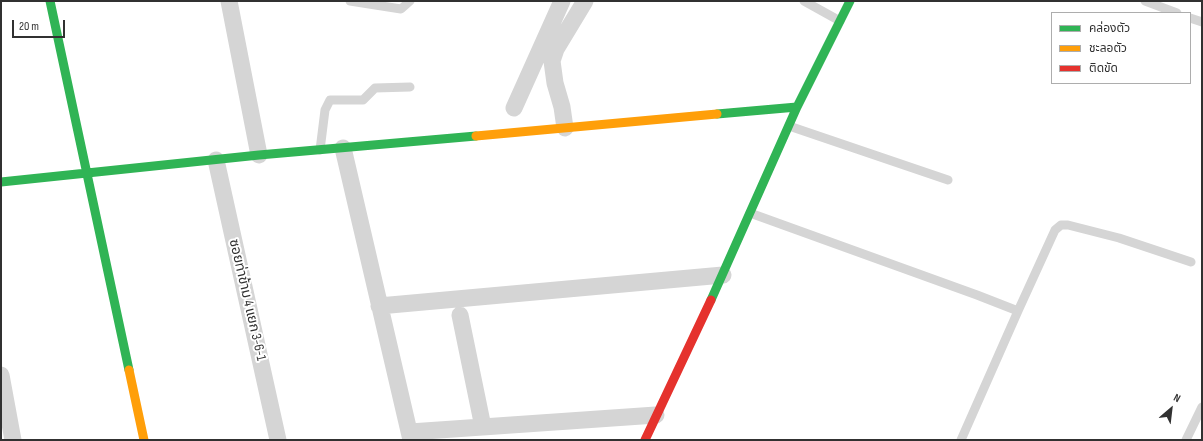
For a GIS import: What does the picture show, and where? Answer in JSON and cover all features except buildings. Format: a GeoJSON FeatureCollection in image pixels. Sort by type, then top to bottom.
{"type":"FeatureCollection","features":[{"type":"Feature","properties":{"kind":"street"},"geometry":{"type":"LineString","coordinates":[[50,1],[144,440]]}},
{"type":"Feature","properties":{"kind":"street"},"geometry":{"type":"LineString","coordinates":[[229,1],[259,155]]}},
{"type":"Feature","properties":{"kind":"street"},"geometry":{"type":"LineString","coordinates":[[514,108],[562,1]]}},
{"type":"Feature","properties":{"kind":"street"},"geometry":{"type":"LineString","coordinates":[[565,128],[552,62],[556,49],[585,1]]}},
{"type":"Feature","properties":{"kind":"street"},"geometry":{"type":"LineString","coordinates":[[644,440],[723,275],[797,107],[850,1]]}},
{"type":"Feature","properties":{"kind":"street"},"geometry":{"type":"LineString","coordinates":[[1,182],[259,155],[797,107]]}},
{"type":"Feature","properties":{"kind":"street"},"geometry":{"type":"LineString","coordinates":[[343,148],[379,306],[411,436],[483,427],[656,415]]}},
{"type":"Feature","properties":{"kind":"street","name":"ซอยท่าข้าม 4 แยก 3-6-1"},"geometry":{"type":"LineString","coordinates":[[216,160],[278,440]]}},
{"type":"Feature","properties":{"kind":"street"},"geometry":{"type":"LineString","coordinates":[[379,306],[723,275]]}},
{"type":"Feature","properties":{"kind":"street"},"geometry":{"type":"LineString","coordinates":[[460,315],[483,427]]}},
{"type":"Feature","properties":{"kind":"street"},"geometry":{"type":"LineString","coordinates":[[1,376],[13,440]]}},
{"type":"Feature","properties":{"kind":"lane"},"geometry":{"type":"LineString","coordinates":[[350,1],[401,9],[410,1]]}},
{"type":"Feature","properties":{"kind":"lane"},"geometry":{"type":"LineString","coordinates":[[804,1],[840,21]]}},
{"type":"Feature","properties":{"kind":"lane"},"geometry":{"type":"LineString","coordinates":[[1145,1],[1175,12]]}},
{"type":"Feature","properties":{"kind":"lane"},"geometry":{"type":"LineString","coordinates":[[1191,18],[1202,22]]}},
{"type":"Feature","properties":{"kind":"lane"},"geometry":{"type":"LineString","coordinates":[[320,150],[325,110],[330,100],[363,100],[375,88],[410,87]]}},
{"type":"Feature","properties":{"kind":"lane"},"geometry":{"type":"LineString","coordinates":[[789,126],[948,180]]}},
{"type":"Feature","properties":{"kind":"lane"},"geometry":{"type":"LineString","coordinates":[[750,213],[970,292],[1018,311]]}},
{"type":"Feature","properties":{"kind":"lane"},"geometry":{"type":"LineString","coordinates":[[961,440],[1055,230],[1061,225],[1068,225],[1119,238],[1191,262]]}},
{"type":"Feature","properties":{"kind":"lane"},"geometry":{"type":"LineString","coordinates":[[1186,440],[1202,406]]}},
{"type":"Feature","properties":{"kind":"traffic: fast"},"geometry":{"type":"LineString","coordinates":[[50,1],[129,370]]}},
{"type":"Feature","properties":{"kind":"traffic: fast"},"geometry":{"type":"LineString","coordinates":[[711,300],[797,107],[850,1]]}},
{"type":"Feature","properties":{"kind":"traffic: fast"},"geometry":{"type":"LineString","coordinates":[[717,114],[797,107]]}},
{"type":"Feature","properties":{"kind":"traffic: fast"},"geometry":{"type":"LineString","coordinates":[[1,182],[259,155],[476,136]]}},
{"type":"Feature","properties":{"kind":"traffic: slow"},"geometry":{"type":"LineString","coordinates":[[476,136],[717,114]]}},
{"type":"Feature","properties":{"kind":"traffic: slow"},"geometry":{"type":"LineString","coordinates":[[129,370],[144,440]]}},
{"type":"Feature","properties":{"kind":"traffic: jam"},"geometry":{"type":"LineString","coordinates":[[645,440],[711,300]]}}]}
